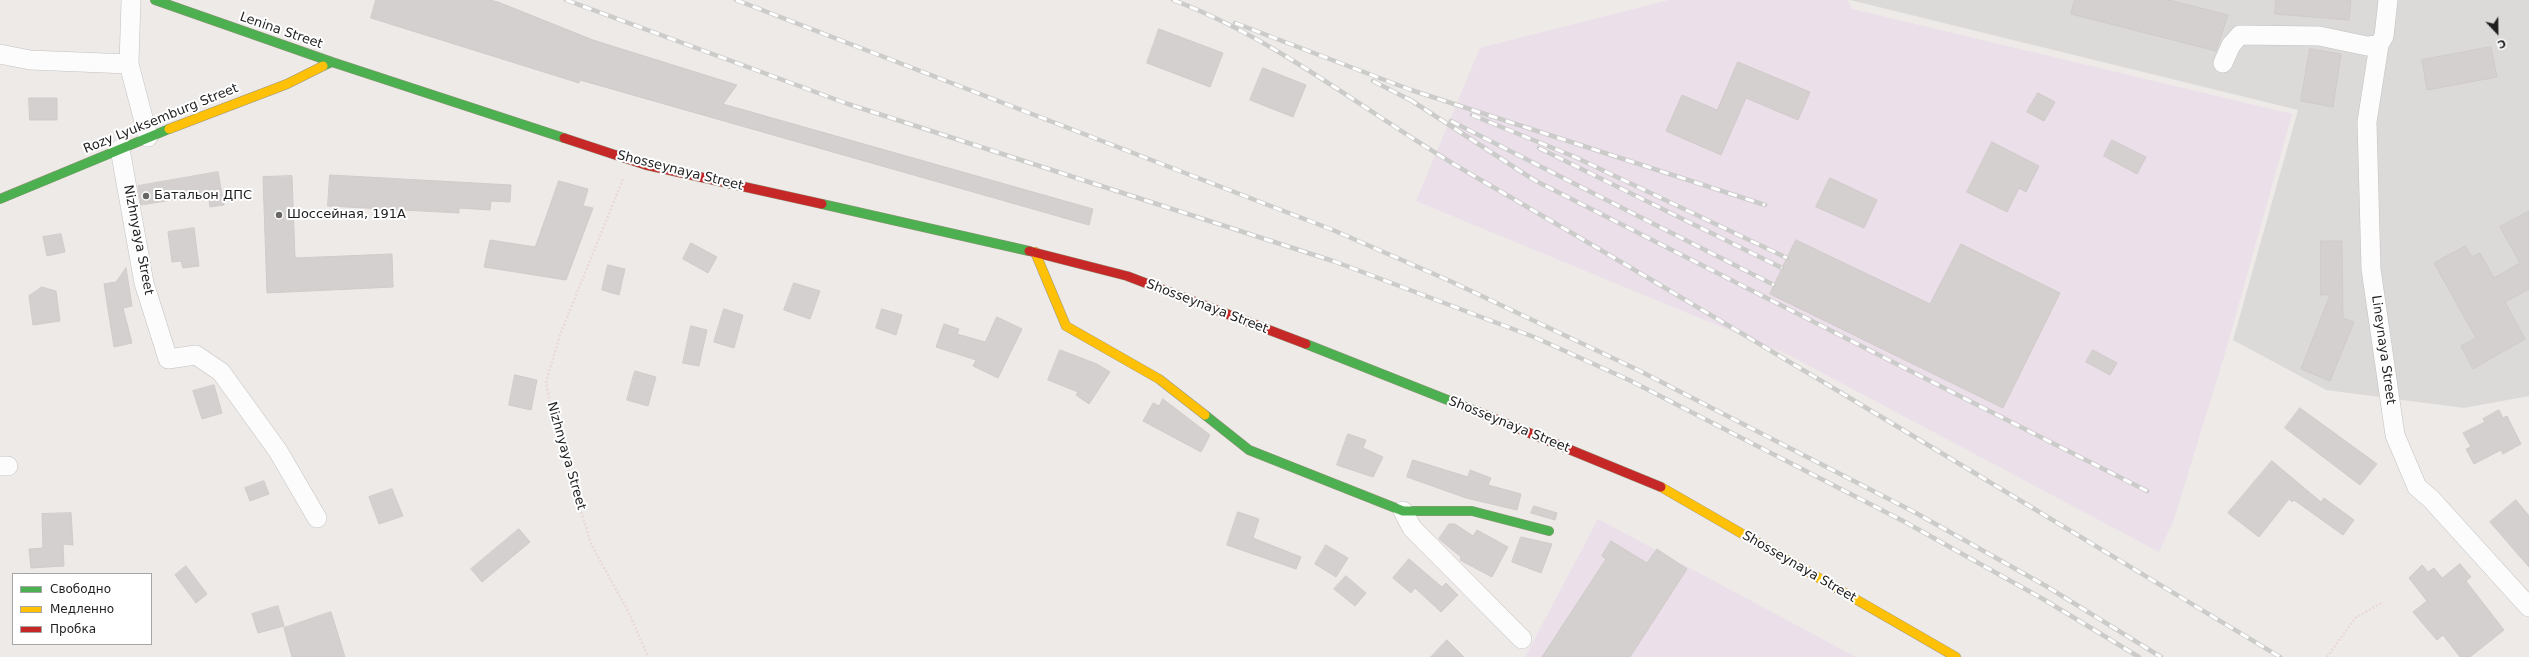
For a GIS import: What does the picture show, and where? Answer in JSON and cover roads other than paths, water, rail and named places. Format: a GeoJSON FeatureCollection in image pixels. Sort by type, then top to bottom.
{"type":"FeatureCollection","features":[{"type":"Feature","properties":{"kind":"main road","name":"Lenina Street"},"geometry":{"type":"LineString","coordinates":[[154,0],[332,62]]}},
{"type":"Feature","properties":{"kind":"main road","name":"Rozy Lyuksemburg Street"},"geometry":{"type":"LineString","coordinates":[[0,199],[148,137],[287,84],[332,62]]}},
{"type":"Feature","properties":{"kind":"main road","name":"Shosseynaya Street"},"geometry":{"type":"LineString","coordinates":[[332,62],[630,160],[1035,252],[1127,276],[1387,375],[1657,485],[1956,657]]}},
{"type":"Feature","properties":{"kind":"main road"},"geometry":{"type":"LineString","coordinates":[[1035,252],[1066,326],[1159,379],[1249,450],[1403,511],[1472,511],[1549,531]]}},
{"type":"Feature","properties":{"kind":"street"},"geometry":{"type":"LineString","coordinates":[[131,0],[129,64],[148,137]]}},
{"type":"Feature","properties":{"kind":"street","name":"Lineynaya Street"},"geometry":{"type":"LineString","coordinates":[[2388,0],[2384,36],[2379,45],[2368,122],[2371,269],[2395,435],[2417,487],[2431,499],[2529,607]]}},
{"type":"Feature","properties":{"kind":"street"},"geometry":{"type":"LineString","coordinates":[[2223,63],[2231,45],[2240,35],[2319,36],[2367,46],[2379,45]]}},
{"type":"Feature","properties":{"kind":"street"},"geometry":{"type":"LineString","coordinates":[[0,54],[30,60],[129,64]]}},
{"type":"Feature","properties":{"kind":"street","name":"Nizhnyaya Street"},"geometry":{"type":"LineString","coordinates":[[120,149],[144,282],[168,359],[196,355],[221,372],[278,452],[317,518]]}},
{"type":"Feature","properties":{"kind":"street"},"geometry":{"type":"LineString","coordinates":[[1403,511],[1412,528],[1522,639]]}},
{"type":"Feature","properties":{"kind":"railway"},"geometry":{"type":"LineString","coordinates":[[566,0],[848,104],[1336,262],[1534,337],[1629,380],[1905,522],[2043,599],[2139,657]]}},
{"type":"Feature","properties":{"kind":"railway"},"geometry":{"type":"LineString","coordinates":[[736,0],[1333,230],[1450,281],[1638,370],[1916,513],[2046,586],[2161,657]]}},
{"type":"Feature","properties":{"kind":"railway"},"geometry":{"type":"LineString","coordinates":[[1173,0],[1213,17],[1290,59],[1437,154],[1677,295],[2280,657]]}},
{"type":"Feature","properties":{"kind":"railway"},"geometry":{"type":"LineString","coordinates":[[1235,23],[1411,90],[1765,205]]}},
{"type":"Feature","properties":{"kind":"railway"},"geometry":{"type":"LineString","coordinates":[[1373,81],[1412,101]]}},
{"type":"Feature","properties":{"kind":"railway"},"geometry":{"type":"LineString","coordinates":[[1409,99],[1534,180],[2147,491]]}},
{"type":"Feature","properties":{"kind":"railway"},"geometry":{"type":"LineString","coordinates":[[1472,115],[1575,157],[1787,258]]}},
{"type":"Feature","properties":{"kind":"railway"},"geometry":{"type":"LineString","coordinates":[[1451,121],[1774,285]]}},
{"type":"Feature","properties":{"kind":"railway"},"geometry":{"type":"LineString","coordinates":[[1539,148],[1782,268]]}},
{"type":"Feature","properties":{"kind":"place","name":"Батальон ДПС"},"geometry":{"type":"Point","coordinates":[146,196]}},
{"type":"Feature","properties":{"kind":"place","name":"Шоссейная, 191А"},"geometry":{"type":"Point","coordinates":[279,215]}}]}
